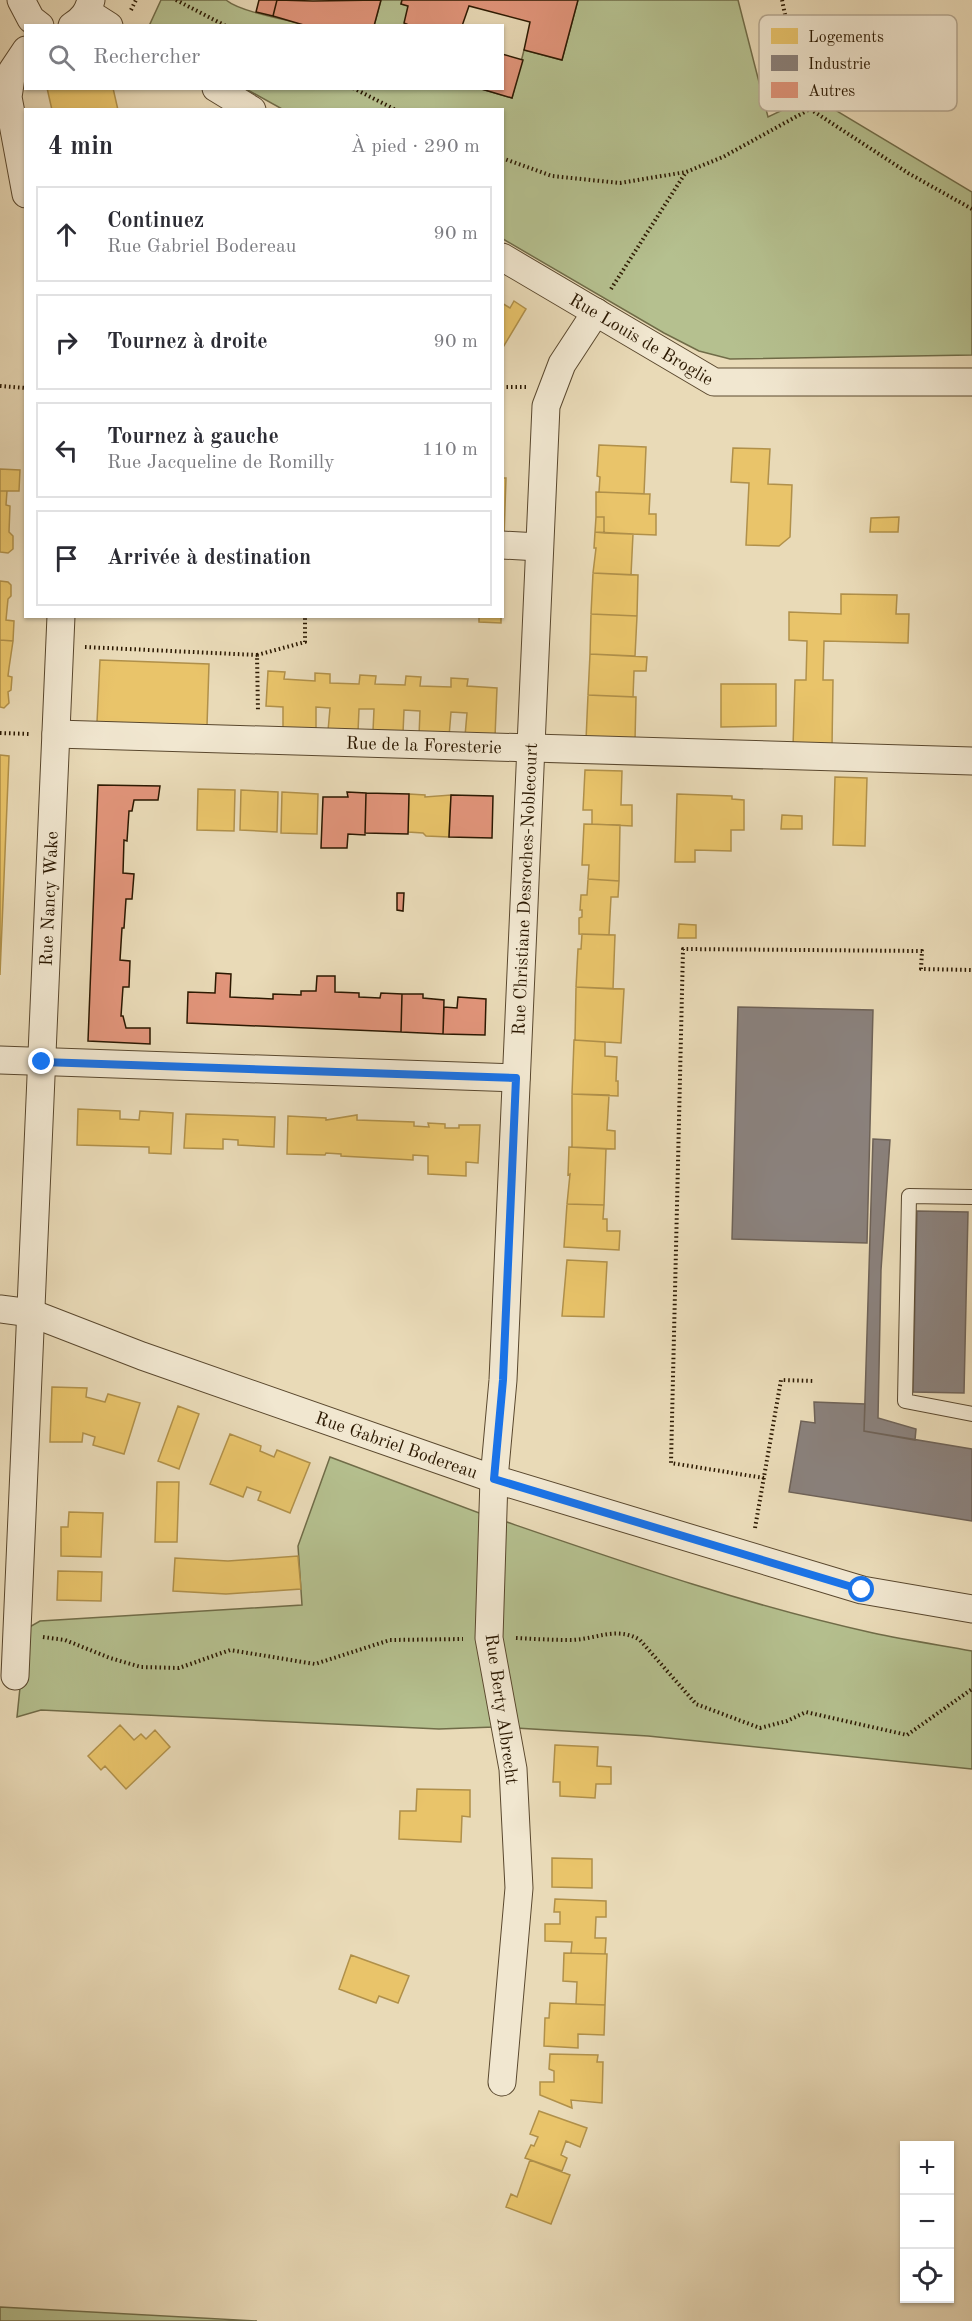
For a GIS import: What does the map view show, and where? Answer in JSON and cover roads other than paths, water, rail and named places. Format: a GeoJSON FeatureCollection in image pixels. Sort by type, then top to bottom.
{"type":"FeatureCollection","features":[{"type":"Feature","properties":{"kind":"street"},"geometry":{"type":"LineString","coordinates":[[21,0],[25,11],[38,24]]}},
{"type":"Feature","properties":{"kind":"street"},"geometry":{"type":"LineString","coordinates":[[24,53],[12,71],[8,97],[24,183]]}},
{"type":"Feature","properties":{"kind":"street"},"geometry":{"type":"LineString","coordinates":[[219,90],[249,108]]}},
{"type":"Feature","properties":{"kind":"street","name":"Rue Louis de Broglie"},"geometry":{"type":"LineString","coordinates":[[504,258],[714,382],[972,382]]}},
{"type":"Feature","properties":{"kind":"street","name":"Rue Christiane Desroches-Noblecourt"},"geometry":{"type":"LineString","coordinates":[[494,1479],[503,1380],[546,406],[562,364],[596,312]]}},
{"type":"Feature","properties":{"kind":"street"},"geometry":{"type":"LineString","coordinates":[[504,545],[539,547]]}},
{"type":"Feature","properties":{"kind":"street","name":"Rue Nancy Wake"},"geometry":{"type":"LineString","coordinates":[[15,1676],[61,618]]}},
{"type":"Feature","properties":{"kind":"street","name":"Rue de la Foresterie"},"geometry":{"type":"LineString","coordinates":[[56,735],[972,761]]}},
{"type":"Feature","properties":{"kind":"street"},"geometry":{"type":"LineString","coordinates":[[0,1060],[516,1078]]}},
{"type":"Feature","properties":{"kind":"street","name":"Rue Gabriel Bodereau"},"geometry":{"type":"LineString","coordinates":[[0,1309],[31,1313],[153,1360],[494,1479],[862,1590],[972,1609]]}},
{"type":"Feature","properties":{"kind":"street","name":"Rue Berty Albrecht"},"geometry":{"type":"LineString","coordinates":[[494,1479],[489,1638],[513,1769],[519,1888],[502,2082]]}},
{"type":"Feature","properties":{"kind":"lane"},"geometry":{"type":"LineString","coordinates":[[972,1197],[909,1196],[904,1401],[972,1414]]}}]}
